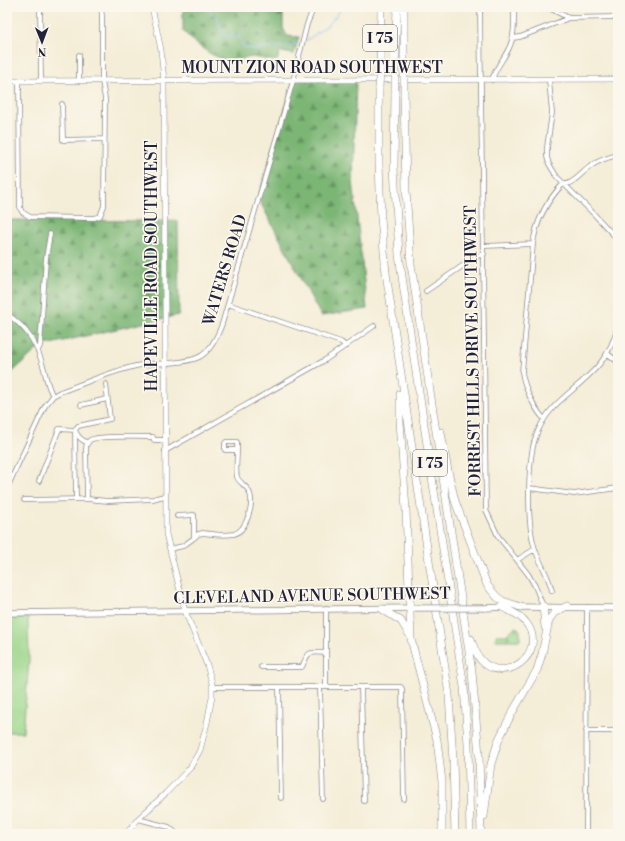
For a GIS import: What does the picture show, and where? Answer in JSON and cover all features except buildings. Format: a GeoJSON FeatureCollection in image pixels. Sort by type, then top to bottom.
{"type":"FeatureCollection","features":[{"type":"Feature","properties":{"kind":"highway","name":"I 75"},"geometry":{"type":"LineString","coordinates":[[381,7],[379,88],[381,218],[386,273],[401,384],[449,695],[453,753],[454,834]]}},
{"type":"Feature","properties":{"kind":"highway","name":"I 75"},"geometry":{"type":"LineString","coordinates":[[397,7],[394,93],[394,168],[399,255],[464,687],[469,757],[470,834]]}},
{"type":"Feature","properties":{"kind":"highway"},"geometry":{"type":"LineString","coordinates":[[404,7],[404,141],[411,264],[473,679],[478,726],[481,834]]}},
{"type":"Feature","properties":{"kind":"highway"},"geometry":{"type":"LineString","coordinates":[[422,344],[431,377],[451,488],[460,515],[491,591],[503,600],[521,607]]}},
{"type":"Feature","properties":{"kind":"highway"},"geometry":{"type":"LineString","coordinates":[[401,384],[400,421],[412,608],[410,639]]}},
{"type":"Feature","properties":{"kind":"highway"},"geometry":{"type":"LineString","coordinates":[[543,606],[546,633]]}},
{"type":"Feature","properties":{"kind":"highway"},"geometry":{"type":"LineString","coordinates":[[481,834],[488,780],[495,750],[503,729],[537,670],[551,616],[567,606]]}},
{"type":"Feature","properties":{"kind":"highway"},"geometry":{"type":"LineString","coordinates":[[466,627],[477,653],[487,665],[502,670],[513,668],[523,662],[530,652],[532,646],[532,635],[524,620],[515,613],[502,607]]}},
{"type":"Feature","properties":{"kind":"highway"},"geometry":{"type":"LineString","coordinates":[[382,609],[401,621],[408,631],[432,717],[438,744],[442,788],[442,834]]}},
{"type":"Feature","properties":{"kind":"main road","name":"CLEVELAND AVENUE SOUTHWEST"},"geometry":{"type":"LineString","coordinates":[[7,613],[326,608],[485,608],[543,606],[618,608]]}},
{"type":"Feature","properties":{"kind":"street"},"geometry":{"type":"LineString","coordinates":[[40,7],[41,80]]}},
{"type":"Feature","properties":{"kind":"street"},"geometry":{"type":"LineString","coordinates":[[19,81],[20,207],[22,212],[30,217],[94,218],[100,216],[104,206],[105,98],[102,81],[101,7]]}},
{"type":"Feature","properties":{"kind":"street","name":"HAPEVILLE ROAD SOUTHWEST"},"geometry":{"type":"LineString","coordinates":[[126,834],[138,818],[165,794],[196,760],[208,723],[212,697],[212,687],[207,665],[185,611],[166,534],[163,496],[165,451],[164,81],[161,50],[152,7]]}},
{"type":"Feature","properties":{"kind":"street","name":"WATERS ROAD"},"geometry":{"type":"LineString","coordinates":[[7,488],[44,406],[53,396],[60,392],[124,369],[140,365],[193,359],[206,352],[219,333],[293,81],[307,24],[314,7]]}},
{"type":"Feature","properties":{"kind":"street","name":"FORREST HILLS DRIVE SOUTHWEST"},"geometry":{"type":"LineString","coordinates":[[480,7],[486,510],[498,536],[528,574],[535,586],[543,606]]}},
{"type":"Feature","properties":{"kind":"street"},"geometry":{"type":"LineString","coordinates":[[492,80],[494,73],[509,49],[513,38],[514,7]]}},
{"type":"Feature","properties":{"kind":"street"},"geometry":{"type":"LineString","coordinates":[[547,7],[568,18]]}},
{"type":"Feature","properties":{"kind":"street"},"geometry":{"type":"LineString","coordinates":[[513,38],[520,37],[568,18],[618,17]]}},
{"type":"Feature","properties":{"kind":"street"},"geometry":{"type":"LineString","coordinates":[[79,55],[79,80]]}},
{"type":"Feature","properties":{"kind":"street","name":"MOUNT ZION ROAD SOUTHWEST"},"geometry":{"type":"LineString","coordinates":[[7,81],[618,79]]}},
{"type":"Feature","properties":{"kind":"street"},"geometry":{"type":"LineString","coordinates":[[549,80],[552,113],[547,157],[552,172],[618,240]]}},
{"type":"Feature","properties":{"kind":"street"},"geometry":{"type":"LineString","coordinates":[[62,104],[64,140],[104,139]]}},
{"type":"Feature","properties":{"kind":"street"},"geometry":{"type":"LineString","coordinates":[[544,419],[539,414],[525,385],[522,372],[533,244],[536,227],[544,210],[556,191],[562,185],[567,185],[592,165],[601,160],[618,155]]}},
{"type":"Feature","properties":{"kind":"street"},"geometry":{"type":"LineString","coordinates":[[38,350],[40,346],[46,258],[50,234]]}},
{"type":"Feature","properties":{"kind":"street"},"geometry":{"type":"LineString","coordinates":[[484,246],[533,244]]}},
{"type":"Feature","properties":{"kind":"street"},"geometry":{"type":"LineString","coordinates":[[426,291],[477,256],[484,254]]}},
{"type":"Feature","properties":{"kind":"street"},"geometry":{"type":"LineString","coordinates":[[228,304],[341,342],[346,346]]}},
{"type":"Feature","properties":{"kind":"street"},"geometry":{"type":"LineString","coordinates":[[7,314],[24,328],[32,338],[38,350],[53,396]]}},
{"type":"Feature","properties":{"kind":"street"},"geometry":{"type":"LineString","coordinates":[[165,451],[309,370],[374,326]]}},
{"type":"Feature","properties":{"kind":"street"},"geometry":{"type":"LineString","coordinates":[[552,591],[550,582],[535,550],[529,520],[530,461],[532,449],[544,419],[560,400],[598,368],[608,354],[615,339],[618,326]]}},
{"type":"Feature","properties":{"kind":"street"},"geometry":{"type":"LineString","coordinates":[[608,354],[618,362]]}},
{"type":"Feature","properties":{"kind":"street"},"geometry":{"type":"LineString","coordinates":[[76,499],[75,430],[78,426],[110,419],[106,384]]}},
{"type":"Feature","properties":{"kind":"street"},"geometry":{"type":"LineString","coordinates":[[81,405],[107,399]]}},
{"type":"Feature","properties":{"kind":"street"},"geometry":{"type":"LineString","coordinates":[[39,481],[59,429],[75,430]]}},
{"type":"Feature","properties":{"kind":"street"},"geometry":{"type":"LineString","coordinates":[[75,430],[78,437],[88,444]]}},
{"type":"Feature","properties":{"kind":"street"},"geometry":{"type":"LineString","coordinates":[[87,499],[86,449],[90,440],[98,438],[153,437],[154,440],[165,440]]}},
{"type":"Feature","properties":{"kind":"street"},"geometry":{"type":"LineString","coordinates":[[170,549],[183,546],[198,534],[235,534],[240,530],[251,510],[250,493],[237,476],[237,450]]}},
{"type":"Feature","properties":{"kind":"street"},"geometry":{"type":"LineString","coordinates":[[618,458],[616,469],[618,483]]}},
{"type":"Feature","properties":{"kind":"street"},"geometry":{"type":"LineString","coordinates":[[529,488],[574,494],[618,488]]}},
{"type":"Feature","properties":{"kind":"street"},"geometry":{"type":"LineString","coordinates":[[24,500],[87,499],[98,501],[153,499],[163,496]]}},
{"type":"Feature","properties":{"kind":"street"},"geometry":{"type":"LineString","coordinates":[[177,516],[194,515],[194,538]]}},
{"type":"Feature","properties":{"kind":"street"},"geometry":{"type":"LineString","coordinates":[[517,560],[535,550]]}},
{"type":"Feature","properties":{"kind":"street"},"geometry":{"type":"LineString","coordinates":[[586,834],[587,607]]}},
{"type":"Feature","properties":{"kind":"street"},"geometry":{"type":"LineString","coordinates":[[326,608],[326,687]]}},
{"type":"Feature","properties":{"kind":"street"},"geometry":{"type":"LineString","coordinates":[[261,667],[302,667],[306,656],[309,653],[326,653]]}},
{"type":"Feature","properties":{"kind":"street"},"geometry":{"type":"LineString","coordinates":[[212,687],[401,687],[404,799]]}},
{"type":"Feature","properties":{"kind":"street"},"geometry":{"type":"LineString","coordinates":[[279,687],[281,798]]}},
{"type":"Feature","properties":{"kind":"street"},"geometry":{"type":"LineString","coordinates":[[320,687],[323,799]]}},
{"type":"Feature","properties":{"kind":"street"},"geometry":{"type":"LineString","coordinates":[[361,687],[364,801]]}},
{"type":"Feature","properties":{"kind":"street"},"geometry":{"type":"LineString","coordinates":[[586,731],[618,731]]}},
{"type":"Feature","properties":{"kind":"street"},"geometry":{"type":"LineString","coordinates":[[138,818],[169,827],[177,834]]}},
{"type":"Feature","properties":{"kind":"green space"},"geometry":{"type":"Polygon","coordinates":[[[180,7],[283,7],[283,28],[287,36],[299,37],[294,54],[280,52],[277,61],[252,57],[226,61],[209,53],[194,42],[183,31],[183,10],[180,7]]]}},
{"type":"Feature","properties":{"kind":"green space"},"geometry":{"type":"Polygon","coordinates":[[[294,80],[356,81],[353,181],[367,309],[321,316],[258,198],[294,80]]]}},
{"type":"Feature","properties":{"kind":"green space"},"geometry":{"type":"Polygon","coordinates":[[[7,220],[178,221],[179,315],[41,346],[7,377],[7,220]]]}},
{"type":"Feature","properties":{"kind":"green space"},"geometry":{"type":"Polygon","coordinates":[[[7,617],[28,617],[29,661],[23,732],[7,732],[7,617]]]}},
{"type":"Feature","properties":{"kind":"green space"},"geometry":{"type":"Polygon","coordinates":[[[515,627],[520,631],[520,640],[496,640],[496,635],[506,635],[515,627]]]}},
{"type":"Feature","properties":{"kind":"waterway"},"geometry":{"type":"LineString","coordinates":[[195,7],[201,9],[206,8],[211,11],[219,19],[219,25],[222,32],[229,37],[234,35],[240,37],[244,47],[255,50],[261,48],[290,46],[297,43]]}},
{"type":"Feature","properties":{"kind":"waterway"},"geometry":{"type":"LineString","coordinates":[[306,41],[329,24],[343,7]]}}]}
